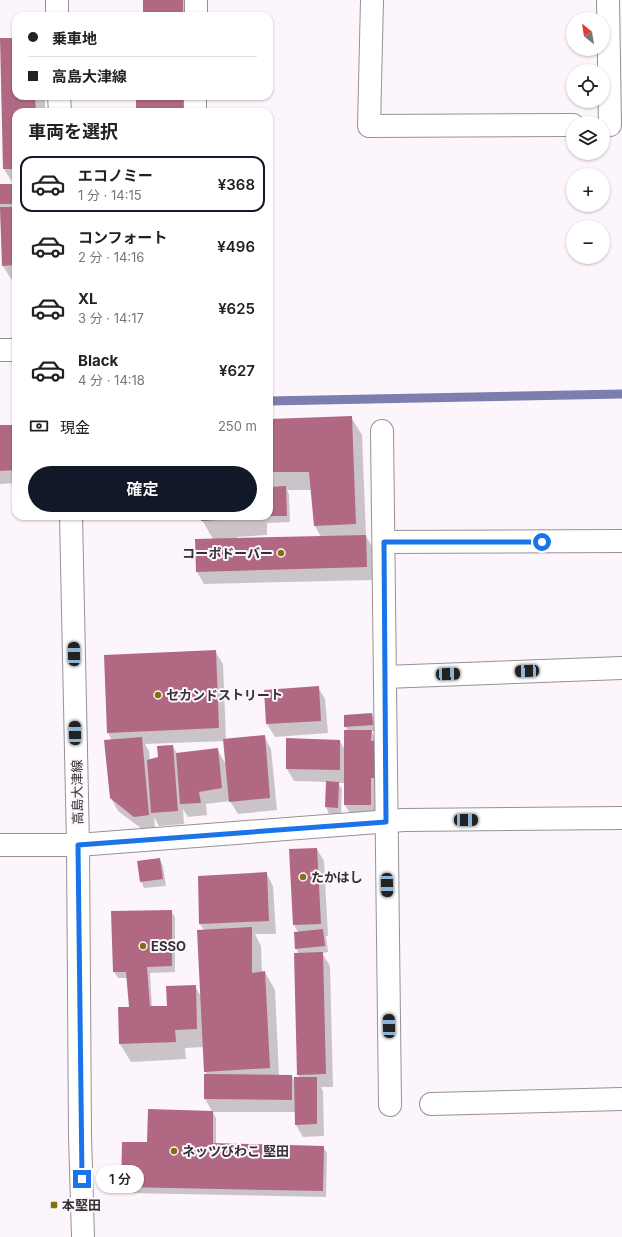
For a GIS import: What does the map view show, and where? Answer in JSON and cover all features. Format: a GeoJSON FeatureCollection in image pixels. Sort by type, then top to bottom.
{"type":"FeatureCollection","features":[{"type":"Feature","properties":{"kind":"street"},"geometry":{"type":"LineString","coordinates":[[57,0],[57,12]]}},
{"type":"Feature","properties":{"kind":"street"},"geometry":{"type":"LineString","coordinates":[[196,0],[196,12]]}},
{"type":"Feature","properties":{"kind":"street"},"geometry":{"type":"LineString","coordinates":[[372,0],[369,126],[566,125]]}},
{"type":"Feature","properties":{"kind":"street"},"geometry":{"type":"LineString","coordinates":[[608,0],[612,125]]}},
{"type":"Feature","properties":{"kind":"street"},"geometry":{"type":"LineString","coordinates":[[0,350],[12,350]]}},
{"type":"Feature","properties":{"kind":"street"},"geometry":{"type":"LineString","coordinates":[[382,431],[390,1105]]}},
{"type":"Feature","properties":{"kind":"street","name":"高島大津線"},"geometry":{"type":"LineString","coordinates":[[70,520],[78,845],[80,1136],[83,1237]]}},
{"type":"Feature","properties":{"kind":"street"},"geometry":{"type":"LineString","coordinates":[[384,542],[622,541]]}},
{"type":"Feature","properties":{"kind":"street"},"geometry":{"type":"LineString","coordinates":[[385,677],[622,668]]}},
{"type":"Feature","properties":{"kind":"street"},"geometry":{"type":"LineString","coordinates":[[0,846],[78,845],[404,820],[622,818]]}},
{"type":"Feature","properties":{"kind":"street"},"geometry":{"type":"LineString","coordinates":[[431,1104],[622,1099]]}},
{"type":"Feature","properties":{"kind":"building"},"geometry":{"type":"Polygon","coordinates":[[[143,0],[183,0],[183,12],[143,12],[143,0]]]}},
{"type":"Feature","properties":{"kind":"building"},"geometry":{"type":"Polygon","coordinates":[[[0,38],[12,38],[12,100],[35,100],[36,108],[12,108],[12,169],[3,169],[0,38]]]}},
{"type":"Feature","properties":{"kind":"building"},"geometry":{"type":"Polygon","coordinates":[[[136,100],[184,100],[184,108],[136,108],[136,100]]]}},
{"type":"Feature","properties":{"kind":"building"},"geometry":{"type":"Polygon","coordinates":[[[0,184],[12,184],[12,204],[0,204],[0,184]]]}},
{"type":"Feature","properties":{"kind":"building"},"geometry":{"type":"Polygon","coordinates":[[[0,207],[12,207],[12,265],[2,266],[0,207]]]}},
{"type":"Feature","properties":{"kind":"building"},"geometry":{"type":"Polygon","coordinates":[[[352,416],[356,524],[314,526],[309,472],[273,472],[273,419],[352,416]]]}},
{"type":"Feature","properties":{"kind":"building"},"geometry":{"type":"Polygon","coordinates":[[[0,425],[12,425],[12,470],[0,471],[0,425]]]}},
{"type":"Feature","properties":{"kind":"building"},"geometry":{"type":"Polygon","coordinates":[[[286,486],[287,516],[273,516],[273,487],[286,486]]]}},
{"type":"Feature","properties":{"kind":"building","name":"コーポドーバー"},"geometry":{"type":"Polygon","coordinates":[[[366,535],[367,567],[196,572],[195,539],[366,535]]]}},
{"type":"Feature","properties":{"kind":"building"},"geometry":{"type":"Polygon","coordinates":[[[216,650],[219,728],[107,733],[104,655],[216,650]]]}},
{"type":"Feature","properties":{"kind":"building"},"geometry":{"type":"Polygon","coordinates":[[[319,686],[321,721],[266,724],[264,690],[319,686]]]}},
{"type":"Feature","properties":{"kind":"building"},"geometry":{"type":"Polygon","coordinates":[[[372,713],[373,725],[344,727],[344,715],[372,713]]]}},
{"type":"Feature","properties":{"kind":"building"},"geometry":{"type":"Polygon","coordinates":[[[344,730],[372,730],[371,741],[381,741],[380,778],[371,778],[371,805],[344,805],[344,730]]]}},
{"type":"Feature","properties":{"kind":"building"},"geometry":{"type":"Polygon","coordinates":[[[265,735],[270,798],[229,802],[223,739],[265,735]]]}},
{"type":"Feature","properties":{"kind":"building"},"geometry":{"type":"Polygon","coordinates":[[[142,737],[149,815],[134,817],[110,798],[104,740],[142,737]]]}},
{"type":"Feature","properties":{"kind":"building"},"geometry":{"type":"Polygon","coordinates":[[[286,738],[340,740],[340,770],[286,769],[286,738]]]}},
{"type":"Feature","properties":{"kind":"building"},"geometry":{"type":"Polygon","coordinates":[[[173,745],[178,811],[151,813],[147,760],[158,757],[157,746],[173,745]]]}},
{"type":"Feature","properties":{"kind":"building"},"geometry":{"type":"Polygon","coordinates":[[[218,748],[222,788],[199,792],[201,803],[180,804],[176,753],[218,748]]]}},
{"type":"Feature","properties":{"kind":"building"},"geometry":{"type":"Polygon","coordinates":[[[326,781],[339,782],[338,808],[325,807],[326,781]]]}},
{"type":"Feature","properties":{"kind":"building"},"geometry":{"type":"Polygon","coordinates":[[[317,848],[321,924],[293,925],[289,849],[317,848]]]}},
{"type":"Feature","properties":{"kind":"building"},"geometry":{"type":"Polygon","coordinates":[[[160,858],[163,879],[140,882],[137,861],[160,858]]]}},
{"type":"Feature","properties":{"kind":"building"},"geometry":{"type":"Polygon","coordinates":[[[267,872],[269,921],[199,924],[198,876],[267,872]]]}},
{"type":"Feature","properties":{"kind":"building"},"geometry":{"type":"Polygon","coordinates":[[[172,910],[172,966],[147,967],[150,1006],[167,1006],[166,986],[196,985],[197,1029],[175,1030],[176,1042],[119,1044],[118,1007],[129,1007],[126,972],[113,972],[111,911],[172,910]]]}},
{"type":"Feature","properties":{"kind":"building"},"geometry":{"type":"Polygon","coordinates":[[[252,927],[252,973],[265,971],[270,1068],[204,1072],[197,930],[252,927]]]}},
{"type":"Feature","properties":{"kind":"building"},"geometry":{"type":"Polygon","coordinates":[[[323,929],[325,946],[295,949],[294,932],[323,929]]]}},
{"type":"Feature","properties":{"kind":"building"},"geometry":{"type":"Polygon","coordinates":[[[323,952],[326,1074],[297,1075],[294,953],[323,952]]]}},
{"type":"Feature","properties":{"kind":"building"},"geometry":{"type":"Polygon","coordinates":[[[204,1074],[292,1075],[292,1100],[204,1099],[204,1074]]]}},
{"type":"Feature","properties":{"kind":"building"},"geometry":{"type":"Polygon","coordinates":[[[294,1077],[317,1077],[317,1124],[295,1125],[294,1077]]]}},
{"type":"Feature","properties":{"kind":"building"},"geometry":{"type":"Polygon","coordinates":[[[148,1109],[213,1111],[213,1143],[324,1146],[323,1191],[121,1187],[122,1142],[147,1142],[148,1109]]]}},
{"type":"Feature","properties":{"kind":"waterway"},"geometry":{"type":"LineString","coordinates":[[273,401],[622,394]]}},
{"type":"Feature","properties":{"kind":"place","name":"コーポドーバー"},"geometry":{"type":"Point","coordinates":[281,553]}},
{"type":"Feature","properties":{"kind":"place","name":"セカンドストリート"},"geometry":{"type":"Point","coordinates":[158,695]}},
{"type":"Feature","properties":{"kind":"place","name":"たかはし"},"geometry":{"type":"Point","coordinates":[303,877]}},
{"type":"Feature","properties":{"kind":"place","name":"ESSO"},"geometry":{"type":"Point","coordinates":[143,946]}},
{"type":"Feature","properties":{"kind":"place","name":"ネッツびわこ 堅田"},"geometry":{"type":"Point","coordinates":[174,1151]}},
{"type":"Feature","properties":{"kind":"place","name":"本堅田"},"geometry":{"type":"Point","coordinates":[54,1205]}},
{"type":"Feature","properties":{"kind":"route"},"geometry":{"type":"LineString","coordinates":[[82,1179],[80,1136],[78,845],[386,822],[384,542],[542,542]]}}]}
